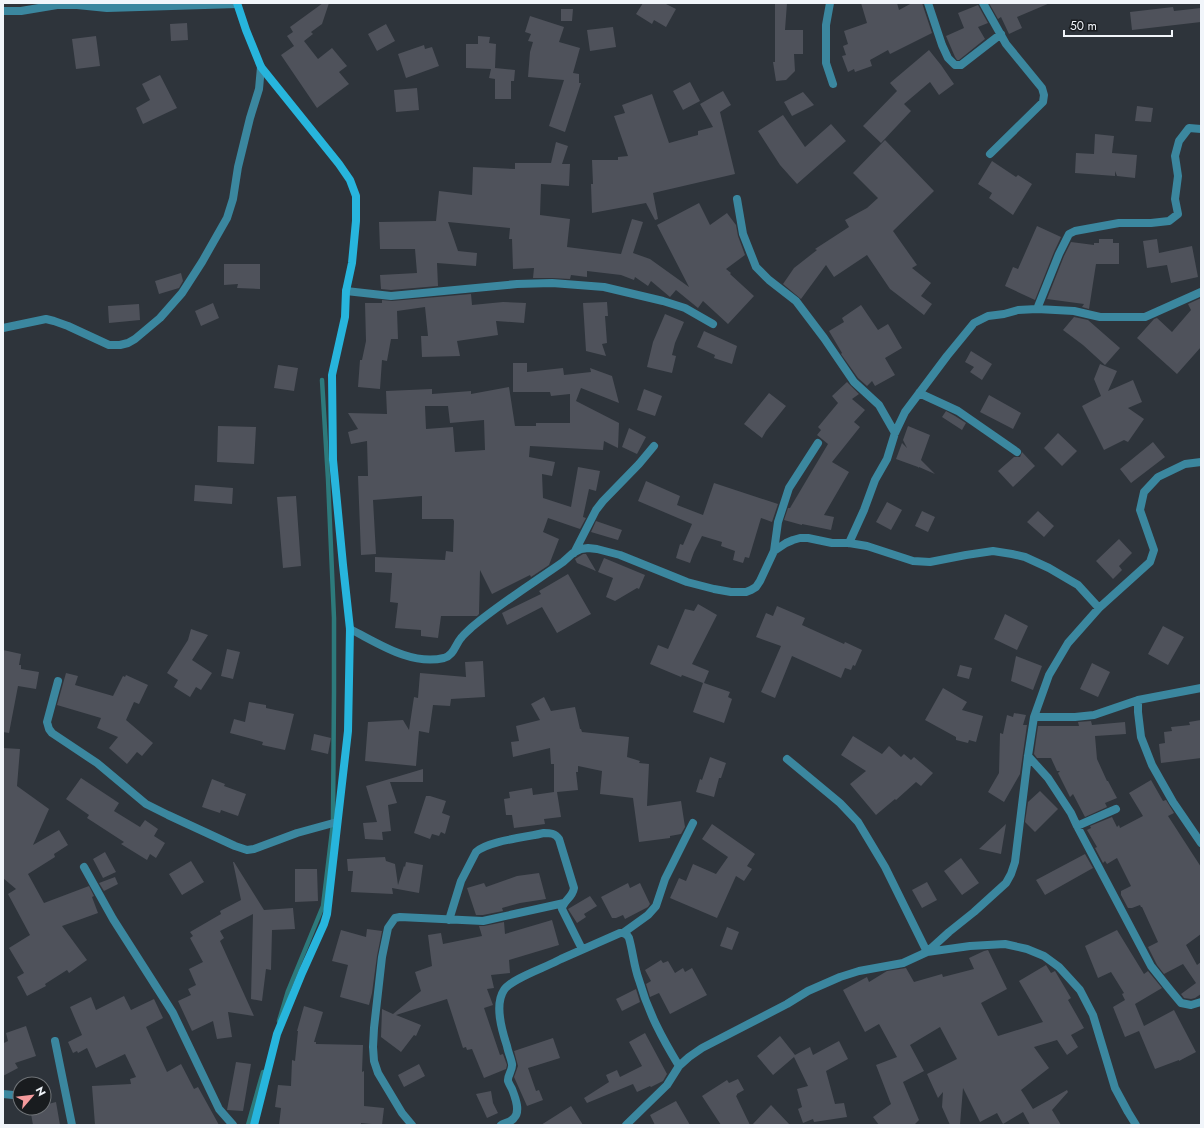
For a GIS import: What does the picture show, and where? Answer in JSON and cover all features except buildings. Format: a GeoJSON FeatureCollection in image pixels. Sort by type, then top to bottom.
{"type":"FeatureCollection","features":[{"type":"Feature","properties":{"kind":"street"},"geometry":{"type":"LineString","coordinates":[[830,3],[826,25],[826,63],[833,84]]}},
{"type":"Feature","properties":{"kind":"street"},"geometry":{"type":"LineString","coordinates":[[928,3],[942,45],[948,58],[954,65],[961,65],[1001,34]]}},
{"type":"Feature","properties":{"kind":"street"},"geometry":{"type":"LineString","coordinates":[[982,3],[1010,49],[1038,82],[1044,95],[1043,102],[990,154]]}},
{"type":"Feature","properties":{"kind":"street"},"geometry":{"type":"LineString","coordinates":[[3,11],[21,11],[77,5],[107,8],[237,4],[261,68],[339,164],[350,180],[356,196],[356,221],[352,263],[346,291],[345,317],[332,375],[333,460],[350,629],[348,731],[327,914],[277,1034],[254,1125]]}},
{"type":"Feature","properties":{"kind":"street"},"geometry":{"type":"LineString","coordinates":[[3,328],[46,319],[68,326],[109,345],[120,345],[135,339],[160,318],[182,293],[202,262],[227,218],[233,199],[238,167],[250,118],[259,89],[261,68]]}},
{"type":"Feature","properties":{"kind":"street"},"geometry":{"type":"LineString","coordinates":[[1037,309],[1059,254],[1069,234],[1075,231],[1119,223],[1151,223],[1169,221],[1178,214],[1175,198],[1178,176],[1176,156],[1179,141],[1189,128],[1201,129]]}},
{"type":"Feature","properties":{"kind":"street"},"geometry":{"type":"LineString","coordinates":[[737,199],[743,234],[756,267],[769,280],[796,301],[824,338],[854,382],[879,405],[895,433]]}},
{"type":"Feature","properties":{"kind":"street"},"geometry":{"type":"LineString","coordinates":[[346,291],[390,296],[517,284],[552,283],[604,287],[663,301],[685,308],[713,324]]}},
{"type":"Feature","properties":{"kind":"street"},"geometry":{"type":"LineString","coordinates":[[849,543],[864,510],[875,480],[887,459],[895,433],[905,412],[974,322],[988,316],[1018,310],[1037,309],[1074,311],[1100,317],[1145,317],[1201,292]]}},
{"type":"Feature","properties":{"kind":"street"},"geometry":{"type":"LineString","coordinates":[[919,393],[958,411],[1017,452]]}},
{"type":"Feature","properties":{"kind":"street"},"geometry":{"type":"LineString","coordinates":[[573,553],[588,548],[597,549],[620,555],[686,582],[731,592],[746,592],[756,587],[774,551],[778,522],[789,488],[818,443]]}},
{"type":"Feature","properties":{"kind":"street"},"geometry":{"type":"LineString","coordinates":[[350,629],[402,655],[418,659],[445,657],[452,653],[460,640],[472,628],[563,562],[573,553],[596,510],[654,446]]}},
{"type":"Feature","properties":{"kind":"street"},"geometry":{"type":"LineString","coordinates":[[626,1125],[667,1085],[679,1066],[702,1048],[787,1004],[808,991],[840,977],[859,971],[903,963],[926,952],[1006,883],[1015,862],[1034,717],[1049,675],[1068,643],[1099,608],[1150,562],[1154,550],[1140,510],[1144,492],[1158,477],[1185,464],[1201,462]]}},
{"type":"Feature","properties":{"kind":"street"},"geometry":{"type":"LineString","coordinates":[[774,551],[786,543],[800,538],[867,546],[913,561],[930,562],[993,551],[1025,557],[1049,568],[1078,585],[1099,608]]}},
{"type":"Feature","properties":{"kind":"street"},"geometry":{"type":"LineString","coordinates":[[58,681],[48,722],[49,729],[52,733],[97,762],[146,804],[235,846],[247,850],[337,822]]}},
{"type":"Feature","properties":{"kind":"street"},"geometry":{"type":"LineString","coordinates":[[1034,717],[1075,717],[1094,715],[1138,700],[1201,688]]}},
{"type":"Feature","properties":{"kind":"street"},"geometry":{"type":"LineString","coordinates":[[1138,700],[1141,738],[1152,765],[1173,802],[1201,843]]}},
{"type":"Feature","properties":{"kind":"street"},"geometry":{"type":"LineString","coordinates":[[1028,756],[1048,778],[1071,813],[1151,966],[1181,1002],[1190,1004],[1201,1002]]}},
{"type":"Feature","properties":{"kind":"street"},"geometry":{"type":"LineString","coordinates":[[787,759],[840,803],[858,822],[885,868],[926,952]]}},
{"type":"Feature","properties":{"kind":"street"},"geometry":{"type":"LineString","coordinates":[[1077,826],[1116,809]]}},
{"type":"Feature","properties":{"kind":"street"},"geometry":{"type":"LineString","coordinates":[[501,1125],[515,1118],[517,1114],[517,1107],[508,1081],[512,1064],[502,1032],[499,1002],[501,995],[507,986],[512,982],[582,949],[624,932],[648,915],[656,906],[665,880],[693,823]]}},
{"type":"Feature","properties":{"kind":"street"},"geometry":{"type":"LineString","coordinates":[[412,1125],[402,1113],[378,1073],[374,1062],[374,1028],[382,957],[388,928],[395,918],[400,917],[449,920],[483,921],[564,903],[571,898],[574,888],[558,837],[552,833],[544,833],[492,844],[476,852],[461,881],[449,920]]}},
{"type":"Feature","properties":{"kind":"street"},"geometry":{"type":"LineString","coordinates":[[84,867],[113,919],[173,1013],[219,1109],[233,1125]]}},
{"type":"Feature","properties":{"kind":"street"},"geometry":{"type":"LineString","coordinates":[[564,903],[562,907],[565,917],[582,949]]}},
{"type":"Feature","properties":{"kind":"street"},"geometry":{"type":"LineString","coordinates":[[624,932],[629,938],[638,980],[652,1017],[663,1040],[679,1066]]}},
{"type":"Feature","properties":{"kind":"street"},"geometry":{"type":"LineString","coordinates":[[926,952],[970,946],[1005,944],[1027,949],[1044,956],[1059,967],[1080,990],[1093,1015],[1115,1088],[1136,1125]]}},
{"type":"Feature","properties":{"kind":"street"},"geometry":{"type":"LineString","coordinates":[[55,1041],[72,1125]]}},
{"type":"Feature","properties":{"kind":"waterway"},"geometry":{"type":"LineString","coordinates":[[279,1021],[288,991],[323,906],[333,823],[334,618],[322,380]]}},
{"type":"Feature","properties":{"kind":"waterway"},"geometry":{"type":"LineString","coordinates":[[248,1125],[263,1072]]}}]}
